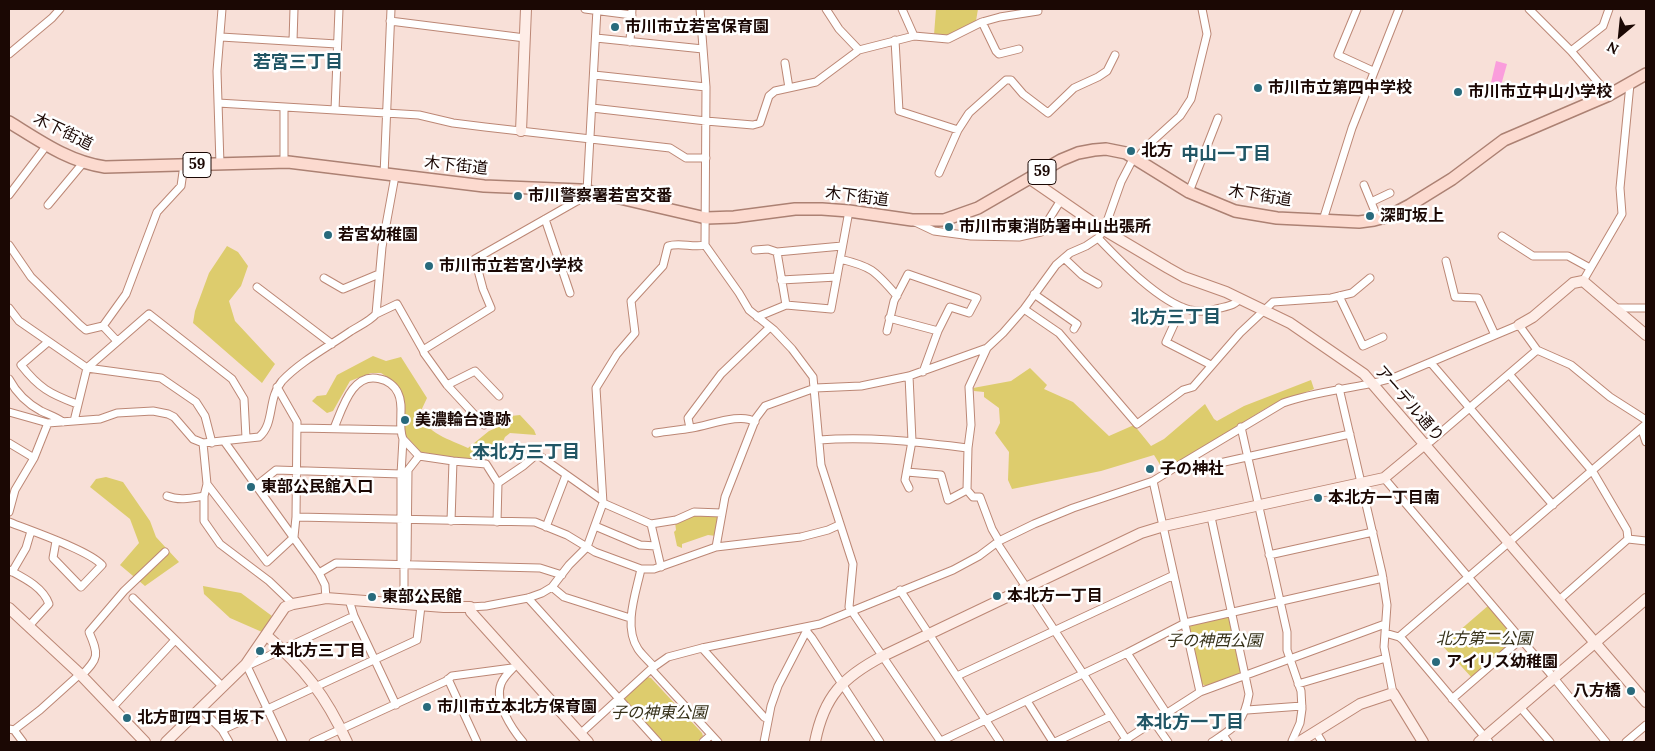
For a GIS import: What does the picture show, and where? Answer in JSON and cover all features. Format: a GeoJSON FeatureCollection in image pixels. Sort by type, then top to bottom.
{"type":"FeatureCollection","features":[{"type":"Feature","properties":{"kind":"main road","name":"木下街道"},"geometry":{"type":"LineString","coordinates":[[9,122],[82,163],[105,167],[284,162],[311,164],[484,186],[587,191],[706,218],[734,217],[795,209],[835,209],[912,220],[944,220],[978,208],[1061,160],[1078,153],[1094,150],[1116,150],[1136,158],[1189,192],[1235,212],[1262,216],[1359,222],[1389,216],[1452,179],[1496,145],[1514,135],[1609,95],[1646,74]]}},
{"type":"Feature","properties":{"kind":"street"},"geometry":{"type":"LineString","coordinates":[[9,54],[60,9]]}},
{"type":"Feature","properties":{"kind":"street"},"geometry":{"type":"LineString","coordinates":[[220,164],[217,71],[222,9]]}},
{"type":"Feature","properties":{"kind":"street"},"geometry":{"type":"LineString","coordinates":[[293,41],[294,9]]}},
{"type":"Feature","properties":{"kind":"street"},"geometry":{"type":"LineString","coordinates":[[335,110],[339,9]]}},
{"type":"Feature","properties":{"kind":"street"},"geometry":{"type":"LineString","coordinates":[[376,314],[390,175],[386,113],[391,9]]}},
{"type":"Feature","properties":{"kind":"street"},"geometry":{"type":"LineString","coordinates":[[521,131],[526,9]]}},
{"type":"Feature","properties":{"kind":"street"},"geometry":{"type":"LineString","coordinates":[[585,9],[632,12],[630,42]]}},
{"type":"Feature","properties":{"kind":"street"},"geometry":{"type":"LineString","coordinates":[[423,350],[490,308],[475,259],[584,197],[587,191],[597,9]]}},
{"type":"Feature","properties":{"kind":"street"},"geometry":{"type":"LineString","coordinates":[[700,9],[706,87],[705,245],[749,310],[770,327],[792,349],[813,377],[821,465],[853,564],[849,607],[940,742],[1127,653],[1185,623],[1383,578]]}},
{"type":"Feature","properties":{"kind":"street"},"geometry":{"type":"LineString","coordinates":[[826,9],[839,29],[859,50]]}},
{"type":"Feature","properties":{"kind":"street"},"geometry":{"type":"LineString","coordinates":[[902,9],[914,36]]}},
{"type":"Feature","properties":{"kind":"street"},"geometry":{"type":"LineString","coordinates":[[716,547],[725,497],[755,422],[765,406],[815,388],[861,386],[909,376],[987,348],[995,342],[1024,309],[1056,264],[1070,253],[1086,246],[1101,234],[1121,182],[1136,158],[1180,116],[1191,99],[1207,34],[1202,9]]}},
{"type":"Feature","properties":{"kind":"street"},"geometry":{"type":"LineString","coordinates":[[1358,9],[1338,55],[1373,71]]}},
{"type":"Feature","properties":{"kind":"street"},"geometry":{"type":"LineString","coordinates":[[1323,220],[1350,134],[1373,71],[1399,9]]}},
{"type":"Feature","properties":{"kind":"street"},"geometry":{"type":"LineString","coordinates":[[1530,9],[1609,95]]}},
{"type":"Feature","properties":{"kind":"street"},"geometry":{"type":"LineString","coordinates":[[1570,51],[1603,26],[1609,9]]}},
{"type":"Feature","properties":{"kind":"street"},"geometry":{"type":"LineString","coordinates":[[592,108],[706,121],[760,123],[769,96],[775,91],[816,82],[859,50],[914,36],[948,40],[982,22],[1038,11]]}},
{"type":"Feature","properties":{"kind":"street"},"geometry":{"type":"LineString","coordinates":[[390,21],[525,38]]}},
{"type":"Feature","properties":{"kind":"street"},"geometry":{"type":"LineString","coordinates":[[982,22],[999,54],[1019,49]]}},
{"type":"Feature","properties":{"kind":"street"},"geometry":{"type":"LineString","coordinates":[[221,37],[337,44]]}},
{"type":"Feature","properties":{"kind":"street"},"geometry":{"type":"LineString","coordinates":[[596,38],[703,50]]}},
{"type":"Feature","properties":{"kind":"street"},"geometry":{"type":"LineString","coordinates":[[895,40],[899,111],[958,130]]}},
{"type":"Feature","properties":{"kind":"street"},"geometry":{"type":"LineString","coordinates":[[939,174],[958,130],[969,113],[1006,80],[1010,80],[1023,94],[1048,113],[1074,88],[1098,78],[1107,71],[1115,55]]}},
{"type":"Feature","properties":{"kind":"street"},"geometry":{"type":"LineString","coordinates":[[784,63],[789,88]]}},
{"type":"Feature","properties":{"kind":"street"},"geometry":{"type":"LineString","coordinates":[[594,75],[706,87]]}},
{"type":"Feature","properties":{"kind":"street"},"geometry":{"type":"LineString","coordinates":[[580,734],[652,668],[668,656],[702,648],[807,630],[900,590],[953,570],[979,556],[998,542],[1073,508],[1153,481],[1283,403],[1302,396],[1339,388],[1374,384],[1432,363],[1533,317],[1574,283],[1583,281],[1622,214],[1620,188],[1630,84]]}},
{"type":"Feature","properties":{"kind":"street"},"geometry":{"type":"LineString","coordinates":[[218,103],[419,115],[521,131],[670,148],[686,158],[706,158]]}},
{"type":"Feature","properties":{"kind":"street"},"geometry":{"type":"LineString","coordinates":[[284,107],[284,162]]}},
{"type":"Feature","properties":{"kind":"street"},"geometry":{"type":"LineString","coordinates":[[1189,192],[1218,118]]}},
{"type":"Feature","properties":{"kind":"street"},"geometry":{"type":"LineString","coordinates":[[9,194],[47,145]]}},
{"type":"Feature","properties":{"kind":"street"},"geometry":{"type":"LineString","coordinates":[[48,205],[82,163]]}},
{"type":"Feature","properties":{"kind":"street"},"geometry":{"type":"LineString","coordinates":[[9,245],[31,277],[80,325],[86,330],[103,326],[126,294],[158,212],[181,186],[184,165]]}},
{"type":"Feature","properties":{"kind":"street","name":"アーデル通り"},"geometry":{"type":"LineString","coordinates":[[1030,179],[1061,200],[1101,234],[1184,277],[1240,298],[1290,323],[1364,374],[1646,702]]}},
{"type":"Feature","properties":{"kind":"street"},"geometry":{"type":"LineString","coordinates":[[1364,186],[1378,219]]}},
{"type":"Feature","properties":{"kind":"street"},"geometry":{"type":"LineString","coordinates":[[1371,202],[1390,194]]}},
{"type":"Feature","properties":{"kind":"street"},"geometry":{"type":"LineString","coordinates":[[912,220],[934,231],[971,236],[1019,237],[1041,232],[1061,200]]}},
{"type":"Feature","properties":{"kind":"street"},"geometry":{"type":"LineString","coordinates":[[758,317],[786,305],[831,308],[849,211]]}},
{"type":"Feature","properties":{"kind":"street"},"geometry":{"type":"LineString","coordinates":[[545,219],[570,293]]}},
{"type":"Feature","properties":{"kind":"street"},"geometry":{"type":"LineString","coordinates":[[1101,234],[1125,266],[1170,301],[1190,310],[1210,311],[1237,304],[1240,298]]}},
{"type":"Feature","properties":{"kind":"street"},"geometry":{"type":"LineString","coordinates":[[1502,236],[1533,256],[1568,256],[1590,268]]}},
{"type":"Feature","properties":{"kind":"street"},"geometry":{"type":"LineString","coordinates":[[166,742],[247,665],[282,611],[293,604],[326,598],[404,605],[470,608],[528,598],[552,587],[569,565],[587,547],[602,502],[596,388],[617,354],[634,332],[631,301],[663,266],[668,246],[675,244],[705,245]]}},
{"type":"Feature","properties":{"kind":"street"},"geometry":{"type":"LineString","coordinates":[[754,250],[768,249],[777,252],[842,246]]}},
{"type":"Feature","properties":{"kind":"street"},"geometry":{"type":"LineString","coordinates":[[777,252],[786,305]]}},
{"type":"Feature","properties":{"kind":"street"},"geometry":{"type":"LineString","coordinates":[[840,258],[864,264],[876,272],[897,296]]}},
{"type":"Feature","properties":{"kind":"street"},"geometry":{"type":"LineString","coordinates":[[1064,258],[1082,275],[1098,284]]}},
{"type":"Feature","properties":{"kind":"street"},"geometry":{"type":"LineString","coordinates":[[1446,261],[1455,297],[1478,298],[1495,335]]}},
{"type":"Feature","properties":{"kind":"street"},"geometry":{"type":"LineString","coordinates":[[324,278],[343,289],[379,274]]}},
{"type":"Feature","properties":{"kind":"street"},"geometry":{"type":"LineString","coordinates":[[887,331],[889,318],[897,296],[908,274],[978,298],[970,313],[950,307],[938,330],[922,372]]}},
{"type":"Feature","properties":{"kind":"street"},"geometry":{"type":"LineString","coordinates":[[782,280],[837,277]]}},
{"type":"Feature","properties":{"kind":"street"},"geometry":{"type":"LineString","coordinates":[[1024,309],[1059,332],[1137,424],[1183,390],[1193,387],[1211,365],[1273,302],[1331,298],[1352,293],[1370,278]]}},
{"type":"Feature","properties":{"kind":"street"},"geometry":{"type":"LineString","coordinates":[[1583,281],[1646,335]]}},
{"type":"Feature","properties":{"kind":"street"},"geometry":{"type":"LineString","coordinates":[[257,287],[332,344]]}},
{"type":"Feature","properties":{"kind":"street"},"geometry":{"type":"LineString","coordinates":[[1034,294],[1077,324],[1074,329]]}},
{"type":"Feature","properties":{"kind":"street"},"geometry":{"type":"LineString","coordinates":[[1339,296],[1363,346],[1383,336]]}},
{"type":"Feature","properties":{"kind":"street"},"geometry":{"type":"LineString","coordinates":[[9,412],[48,423],[100,419],[117,414],[153,410],[174,417],[193,439],[203,443],[259,437],[264,433],[268,425],[272,400],[277,387],[300,366],[376,314],[397,304],[424,354],[447,385],[484,425]]}},
{"type":"Feature","properties":{"kind":"street"},"geometry":{"type":"LineString","coordinates":[[1182,306],[1166,342],[1211,365]]}},
{"type":"Feature","properties":{"kind":"street"},"geometry":{"type":"LineString","coordinates":[[9,308],[19,321],[87,368],[161,378],[196,402],[204,416],[212,442]]}},
{"type":"Feature","properties":{"kind":"street"},"geometry":{"type":"LineString","coordinates":[[1615,308],[1646,308]]}},
{"type":"Feature","properties":{"kind":"street"},"geometry":{"type":"LineString","coordinates":[[74,421],[87,368],[149,314],[232,379],[244,399],[246,438]]}},
{"type":"Feature","properties":{"kind":"street"},"geometry":{"type":"LineString","coordinates":[[889,318],[938,330]]}},
{"type":"Feature","properties":{"kind":"street"},"geometry":{"type":"LineString","coordinates":[[1519,325],[1538,350],[1571,365],[1610,397],[1646,420]]}},
{"type":"Feature","properties":{"kind":"street"},"geometry":{"type":"LineString","coordinates":[[103,326],[117,341]]}},
{"type":"Feature","properties":{"kind":"street"},"geometry":{"type":"LineString","coordinates":[[690,428],[688,418],[721,374],[770,327]]}},
{"type":"Feature","properties":{"kind":"street"},"geometry":{"type":"LineString","coordinates":[[48,342],[21,365],[36,383],[59,398],[78,404]]}},
{"type":"Feature","properties":{"kind":"street"},"geometry":{"type":"LineString","coordinates":[[987,348],[969,387],[971,425],[968,448],[967,490],[973,497],[980,497],[998,542],[1126,741],[1200,692],[1385,624]]}},
{"type":"Feature","properties":{"kind":"street"},"geometry":{"type":"LineString","coordinates":[[815,742],[825,711],[841,684],[856,671],[883,656],[1141,533],[1164,526],[1384,478],[1431,441],[1538,350]]}},
{"type":"Feature","properties":{"kind":"street"},"geometry":{"type":"LineString","coordinates":[[1432,363],[1553,505]]}},
{"type":"Feature","properties":{"kind":"street"},"geometry":{"type":"LineString","coordinates":[[447,385],[474,371],[499,396]]}},
{"type":"Feature","properties":{"kind":"street"},"geometry":{"type":"LineString","coordinates":[[1509,374],[1592,472],[1627,530],[1628,539]]}},
{"type":"Feature","properties":{"kind":"street"},"geometry":{"type":"LineString","coordinates":[[909,376],[912,442],[906,480],[909,488]]}},
{"type":"Feature","properties":{"kind":"street"},"geometry":{"type":"LineString","coordinates":[[334,428],[349,394],[359,382],[373,378],[387,382],[398,392],[401,402],[401,474],[404,519]]}},
{"type":"Feature","properties":{"kind":"street"},"geometry":{"type":"LineString","coordinates":[[9,379],[15,390],[40,410],[53,415],[63,422]]}},
{"type":"Feature","properties":{"kind":"street"},"geometry":{"type":"LineString","coordinates":[[206,484],[267,562],[294,537],[298,428],[297,422],[277,387]]}},
{"type":"Feature","properties":{"kind":"street"},"geometry":{"type":"LineString","coordinates":[[1339,388],[1383,578],[1387,605],[1384,647],[1393,693],[1423,742]]}},
{"type":"Feature","properties":{"kind":"street"},"geometry":{"type":"LineString","coordinates":[[656,433],[690,428],[733,418],[751,419],[755,422]]}},
{"type":"Feature","properties":{"kind":"street"},"geometry":{"type":"LineString","coordinates":[[9,512],[16,490],[34,458],[48,423]]}},
{"type":"Feature","properties":{"kind":"street"},"geometry":{"type":"LineString","coordinates":[[1241,427],[1287,632],[1287,650],[1298,684],[1302,706],[1300,723],[1293,742]]}},
{"type":"Feature","properties":{"kind":"street"},"geometry":{"type":"LineString","coordinates":[[1399,637],[1644,427]]}},
{"type":"Feature","properties":{"kind":"street"},"geometry":{"type":"LineString","coordinates":[[1644,427],[1646,442]]}},
{"type":"Feature","properties":{"kind":"street"},"geometry":{"type":"LineString","coordinates":[[298,428],[400,430]]}},
{"type":"Feature","properties":{"kind":"street"},"geometry":{"type":"LineString","coordinates":[[1176,467],[1184,471],[1350,434]]}},
{"type":"Feature","properties":{"kind":"street"},"geometry":{"type":"LineString","coordinates":[[819,440],[851,438],[968,448]]}},
{"type":"Feature","properties":{"kind":"street"},"geometry":{"type":"LineString","coordinates":[[402,439],[420,456],[453,462],[486,464],[498,483],[497,522]]}},
{"type":"Feature","properties":{"kind":"street"},"geometry":{"type":"LineString","coordinates":[[224,441],[319,573],[325,585],[326,598]]}},
{"type":"Feature","properties":{"kind":"street"},"geometry":{"type":"LineString","coordinates":[[9,443],[34,458]]}},
{"type":"Feature","properties":{"kind":"street"},"geometry":{"type":"LineString","coordinates":[[203,443],[206,484],[204,521],[220,544],[269,580],[293,604]]}},
{"type":"Feature","properties":{"kind":"street"},"geometry":{"type":"LineString","coordinates":[[498,483],[524,466],[537,454],[602,502],[651,524],[676,520],[694,512],[722,513]]}},
{"type":"Feature","properties":{"kind":"street"},"geometry":{"type":"LineString","coordinates":[[404,605],[404,564],[401,560],[408,470],[420,456]]}},
{"type":"Feature","properties":{"kind":"street"},"geometry":{"type":"LineString","coordinates":[[451,521],[453,462]]}},
{"type":"Feature","properties":{"kind":"street"},"geometry":{"type":"LineString","coordinates":[[256,486],[276,470],[401,474]]}},
{"type":"Feature","properties":{"kind":"street"},"geometry":{"type":"LineString","coordinates":[[907,472],[941,475],[948,500],[967,490]]}},
{"type":"Feature","properties":{"kind":"street"},"geometry":{"type":"LineString","coordinates":[[546,527],[566,475]]}},
{"type":"Feature","properties":{"kind":"street"},"geometry":{"type":"LineString","coordinates":[[1384,478],[1606,742]]}},
{"type":"Feature","properties":{"kind":"street"},"geometry":{"type":"LineString","coordinates":[[1153,481],[1200,692]]}},
{"type":"Feature","properties":{"kind":"street"},"geometry":{"type":"LineString","coordinates":[[167,496],[174,499],[182,499],[204,496]]}},
{"type":"Feature","properties":{"kind":"street"},"geometry":{"type":"LineString","coordinates":[[296,517],[535,522],[567,534],[587,547],[641,569],[654,569],[716,547],[801,537],[839,525]]}},
{"type":"Feature","properties":{"kind":"street"},"geometry":{"type":"LineString","coordinates":[[1211,517],[1250,694],[1247,710],[1240,722],[1212,742]]}},
{"type":"Feature","properties":{"kind":"street"},"geometry":{"type":"LineString","coordinates":[[9,522],[56,541],[96,559],[102,565],[81,587],[53,558],[56,541]]}},
{"type":"Feature","properties":{"kind":"street"},"geometry":{"type":"LineString","coordinates":[[651,524],[660,567]]}},
{"type":"Feature","properties":{"kind":"street"},"geometry":{"type":"LineString","coordinates":[[595,526],[640,545],[656,546]]}},
{"type":"Feature","properties":{"kind":"street"},"geometry":{"type":"LineString","coordinates":[[29,626],[49,604],[46,597],[32,583],[10,571],[26,548],[32,531]]}},
{"type":"Feature","properties":{"kind":"street"},"geometry":{"type":"LineString","coordinates":[[1269,555],[1373,532]]}},
{"type":"Feature","properties":{"kind":"street"},"geometry":{"type":"LineString","coordinates":[[1559,600],[1628,539],[1646,541]]}},
{"type":"Feature","properties":{"kind":"street"},"geometry":{"type":"LineString","coordinates":[[23,742],[12,730],[40,710],[94,662],[96,648],[88,632],[124,591],[165,552]]}},
{"type":"Feature","properties":{"kind":"street"},"geometry":{"type":"LineString","coordinates":[[319,573],[336,563],[540,568],[562,575]]}},
{"type":"Feature","properties":{"kind":"street"},"geometry":{"type":"LineString","coordinates":[[641,569],[630,618],[632,634],[637,648],[652,668],[718,742]]}},
{"type":"Feature","properties":{"kind":"street"},"geometry":{"type":"LineString","coordinates":[[957,676],[1174,575]]}},
{"type":"Feature","properties":{"kind":"street"},"geometry":{"type":"LineString","coordinates":[[552,587],[564,597],[630,618]]}},
{"type":"Feature","properties":{"kind":"street"},"geometry":{"type":"LineString","coordinates":[[900,590],[1000,742]]}},
{"type":"Feature","properties":{"kind":"street"},"geometry":{"type":"LineString","coordinates":[[133,598],[223,687]]}},
{"type":"Feature","properties":{"kind":"street"},"geometry":{"type":"LineString","coordinates":[[528,598],[658,742]]}},
{"type":"Feature","properties":{"kind":"street"},"geometry":{"type":"LineString","coordinates":[[1385,633],[1399,637],[1452,699],[1484,741],[1520,707],[1646,599]]}},
{"type":"Feature","properties":{"kind":"street"},"geometry":{"type":"LineString","coordinates":[[349,600],[354,616],[396,705]]}},
{"type":"Feature","properties":{"kind":"street"},"geometry":{"type":"LineString","coordinates":[[222,730],[418,640],[421,606]]}},
{"type":"Feature","properties":{"kind":"street"},"geometry":{"type":"LineString","coordinates":[[9,608],[81,675],[145,742]]}},
{"type":"Feature","properties":{"kind":"street"},"geometry":{"type":"LineString","coordinates":[[470,608],[471,612],[515,667],[588,742]]}},
{"type":"Feature","properties":{"kind":"street"},"geometry":{"type":"LineString","coordinates":[[247,665],[354,616]]}},
{"type":"Feature","properties":{"kind":"street"},"geometry":{"type":"LineString","coordinates":[[807,630],[880,742]]}},
{"type":"Feature","properties":{"kind":"street"},"geometry":{"type":"LineString","coordinates":[[764,742],[768,719],[778,686],[807,630]]}},
{"type":"Feature","properties":{"kind":"street"},"geometry":{"type":"LineString","coordinates":[[266,634],[283,649],[317,687],[328,703],[348,742]]}},
{"type":"Feature","properties":{"kind":"street"},"geometry":{"type":"LineString","coordinates":[[1452,699],[1521,639]]}},
{"type":"Feature","properties":{"kind":"street"},"geometry":{"type":"LineString","coordinates":[[112,708],[175,640]]}},
{"type":"Feature","properties":{"kind":"street"},"geometry":{"type":"LineString","coordinates":[[702,648],[757,710],[768,719]]}},
{"type":"Feature","properties":{"kind":"street"},"geometry":{"type":"LineString","coordinates":[[1127,653],[1167,714]]}},
{"type":"Feature","properties":{"kind":"street"},"geometry":{"type":"LineString","coordinates":[[1298,684],[1386,658]]}},
{"type":"Feature","properties":{"kind":"street"},"geometry":{"type":"LineString","coordinates":[[247,665],[283,742]]}},
{"type":"Feature","properties":{"kind":"street"},"geometry":{"type":"LineString","coordinates":[[313,742],[396,705],[452,676],[515,667]]}},
{"type":"Feature","properties":{"kind":"street"},"geometry":{"type":"LineString","coordinates":[[515,667],[501,682],[499,691],[503,710],[523,742]]}},
{"type":"Feature","properties":{"kind":"street"},"geometry":{"type":"LineString","coordinates":[[448,679],[477,742]]}},
{"type":"Feature","properties":{"kind":"street"},"geometry":{"type":"LineString","coordinates":[[1299,742],[1360,704],[1393,693]]}},
{"type":"Feature","properties":{"kind":"street"},"geometry":{"type":"LineString","coordinates":[[1027,701],[1054,742],[1111,716]]}},
{"type":"Feature","properties":{"kind":"street"},"geometry":{"type":"LineString","coordinates":[[1247,710],[1302,706]]}},
{"type":"Feature","properties":{"kind":"street"},"geometry":{"type":"LineString","coordinates":[[1520,707],[1550,742]]}},
{"type":"Feature","properties":{"kind":"street"},"geometry":{"type":"LineString","coordinates":[[201,709],[222,730],[229,742]]}},
{"type":"Feature","properties":{"kind":"street"},"geometry":{"type":"LineString","coordinates":[[1154,722],[1168,742]]}},
{"type":"Feature","properties":{"kind":"street"},"geometry":{"type":"LineString","coordinates":[[1626,742],[1646,725]]}},
{"type":"Feature","properties":{"kind":"street"},"geometry":{"type":"LineString","coordinates":[[1316,732],[1322,742]]}},
{"type":"Feature","properties":{"kind":"street"},"geometry":{"type":"LineString","coordinates":[[703,742],[711,735]]}},
{"type":"Feature","properties":{"kind":"street"},"geometry":{"type":"LineString","coordinates":[[1224,735],[1228,742]]}},
{"type":"Feature","properties":{"kind":"green space"},"geometry":{"type":"Polygon","coordinates":[[[936,9],[978,9],[976,21],[948,37],[934,35],[936,9]]]}},
{"type":"Feature","properties":{"kind":"green space"},"geometry":{"type":"Polygon","coordinates":[[[227,246],[238,252],[248,266],[241,286],[229,301],[235,321],[275,364],[262,383],[193,323],[195,311],[209,273],[227,246]]]}},
{"type":"Feature","properties":{"kind":"green space"},"geometry":{"type":"Polygon","coordinates":[[[373,356],[386,361],[401,357],[427,398],[420,413],[423,420],[433,431],[447,439],[468,448],[489,431],[503,425],[511,416],[520,415],[534,430],[536,435],[510,433],[505,437],[500,448],[481,457],[458,459],[421,452],[404,434],[404,401],[397,384],[381,373],[371,373],[350,381],[333,411],[327,413],[312,401],[317,396],[326,395],[337,375],[373,356]]]}},
{"type":"Feature","properties":{"kind":"green space"},"geometry":{"type":"Polygon","coordinates":[[[1030,368],[1047,385],[1044,389],[1073,402],[1109,436],[1134,425],[1151,446],[1164,439],[1205,404],[1217,421],[1244,406],[1311,380],[1314,389],[1268,407],[1164,471],[1154,455],[1101,471],[1012,489],[1008,480],[1009,452],[995,433],[1000,423],[999,408],[984,397],[984,392],[974,391],[973,388],[1011,381],[1030,368]]]}},
{"type":"Feature","properties":{"kind":"green space"},"geometry":{"type":"Polygon","coordinates":[[[106,477],[123,482],[150,521],[156,537],[179,562],[145,586],[120,565],[139,543],[130,519],[90,487],[96,479],[106,477]]]}},
{"type":"Feature","properties":{"kind":"green space"},"geometry":{"type":"Polygon","coordinates":[[[694,513],[720,515],[716,536],[708,535],[682,544],[682,548],[677,546],[674,532],[676,530],[675,522],[694,513]]]}},
{"type":"Feature","properties":{"kind":"green space"},"geometry":{"type":"Polygon","coordinates":[[[203,586],[241,593],[272,616],[262,632],[230,618],[204,594],[203,586]]]}},
{"type":"Feature","properties":{"kind":"green space","name":"北方第二公園"},"geometry":{"type":"Polygon","coordinates":[[[1489,605],[1518,639],[1473,679],[1439,642],[1448,634],[1452,637],[1489,605]]]}},
{"type":"Feature","properties":{"kind":"green space","name":"子の神西公園"},"geometry":{"type":"Polygon","coordinates":[[[1230,616],[1241,670],[1239,675],[1206,686],[1202,684],[1187,624],[1230,616]]]}},
{"type":"Feature","properties":{"kind":"green space","name":"子の神東公園"},"geometry":{"type":"Polygon","coordinates":[[[647,677],[651,678],[702,733],[703,736],[697,742],[661,742],[624,701],[624,697],[647,677]]]}},
{"type":"Feature","properties":{"kind":"shaded area"},"geometry":{"type":"Polygon","coordinates":[[[1496,61],[1507,64],[1500,89],[1490,87],[1496,61]]]}},
{"type":"Feature","properties":{"kind":"place","name":"市川市立若宮保育園"},"geometry":{"type":"Point","coordinates":[615,27]}},
{"type":"Feature","properties":{"kind":"place","name":"市川市立第四中学校"},"geometry":{"type":"Point","coordinates":[1258,88]}},
{"type":"Feature","properties":{"kind":"place","name":"市川市立中山小学校"},"geometry":{"type":"Point","coordinates":[1458,92]}},
{"type":"Feature","properties":{"kind":"place","name":"北方"},"geometry":{"type":"Point","coordinates":[1131,151]}},
{"type":"Feature","properties":{"kind":"place","name":"市川警察署若宮交番"},"geometry":{"type":"Point","coordinates":[518,196]}},
{"type":"Feature","properties":{"kind":"place","name":"深町坂上"},"geometry":{"type":"Point","coordinates":[1370,216]}},
{"type":"Feature","properties":{"kind":"place","name":"市川市東消防署中山出張所"},"geometry":{"type":"Point","coordinates":[949,227]}},
{"type":"Feature","properties":{"kind":"place","name":"若宮幼稚園"},"geometry":{"type":"Point","coordinates":[328,235]}},
{"type":"Feature","properties":{"kind":"place","name":"市川市立若宮小学校"},"geometry":{"type":"Point","coordinates":[429,266]}},
{"type":"Feature","properties":{"kind":"place","name":"美濃輪台遺跡"},"geometry":{"type":"Point","coordinates":[405,420]}},
{"type":"Feature","properties":{"kind":"place","name":"子の神社"},"geometry":{"type":"Point","coordinates":[1150,469]}},
{"type":"Feature","properties":{"kind":"place","name":"東部公民館入口"},"geometry":{"type":"Point","coordinates":[251,487]}},
{"type":"Feature","properties":{"kind":"place","name":"本北方一丁目南"},"geometry":{"type":"Point","coordinates":[1318,498]}},
{"type":"Feature","properties":{"kind":"place","name":"本北方一丁目"},"geometry":{"type":"Point","coordinates":[997,596]}},
{"type":"Feature","properties":{"kind":"place","name":"東部公民館"},"geometry":{"type":"Point","coordinates":[372,597]}},
{"type":"Feature","properties":{"kind":"place","name":"本北方三丁目"},"geometry":{"type":"Point","coordinates":[260,651]}},
{"type":"Feature","properties":{"kind":"place","name":"アイリス幼稚園"},"geometry":{"type":"Point","coordinates":[1436,662]}},
{"type":"Feature","properties":{"kind":"place","name":"八方橋"},"geometry":{"type":"Point","coordinates":[1631,691]}},
{"type":"Feature","properties":{"kind":"place","name":"市川市立本北方保育園"},"geometry":{"type":"Point","coordinates":[427,707]}},
{"type":"Feature","properties":{"kind":"place","name":"北方町四丁目坂下"},"geometry":{"type":"Point","coordinates":[127,718]}},
{"type":"Feature","properties":{"kind":"district","name":"若宮三丁目"},"geometry":{"type":"Point","coordinates":[298,63]}},
{"type":"Feature","properties":{"kind":"district","name":"中山一丁目"},"geometry":{"type":"Point","coordinates":[1226,155]}},
{"type":"Feature","properties":{"kind":"district","name":"北方三丁目"},"geometry":{"type":"Point","coordinates":[1176,318]}},
{"type":"Feature","properties":{"kind":"district","name":"本北方三丁目"},"geometry":{"type":"Point","coordinates":[526,453]}},
{"type":"Feature","properties":{"kind":"district","name":"本北方一丁目"},"geometry":{"type":"Point","coordinates":[1190,723]}}]}
